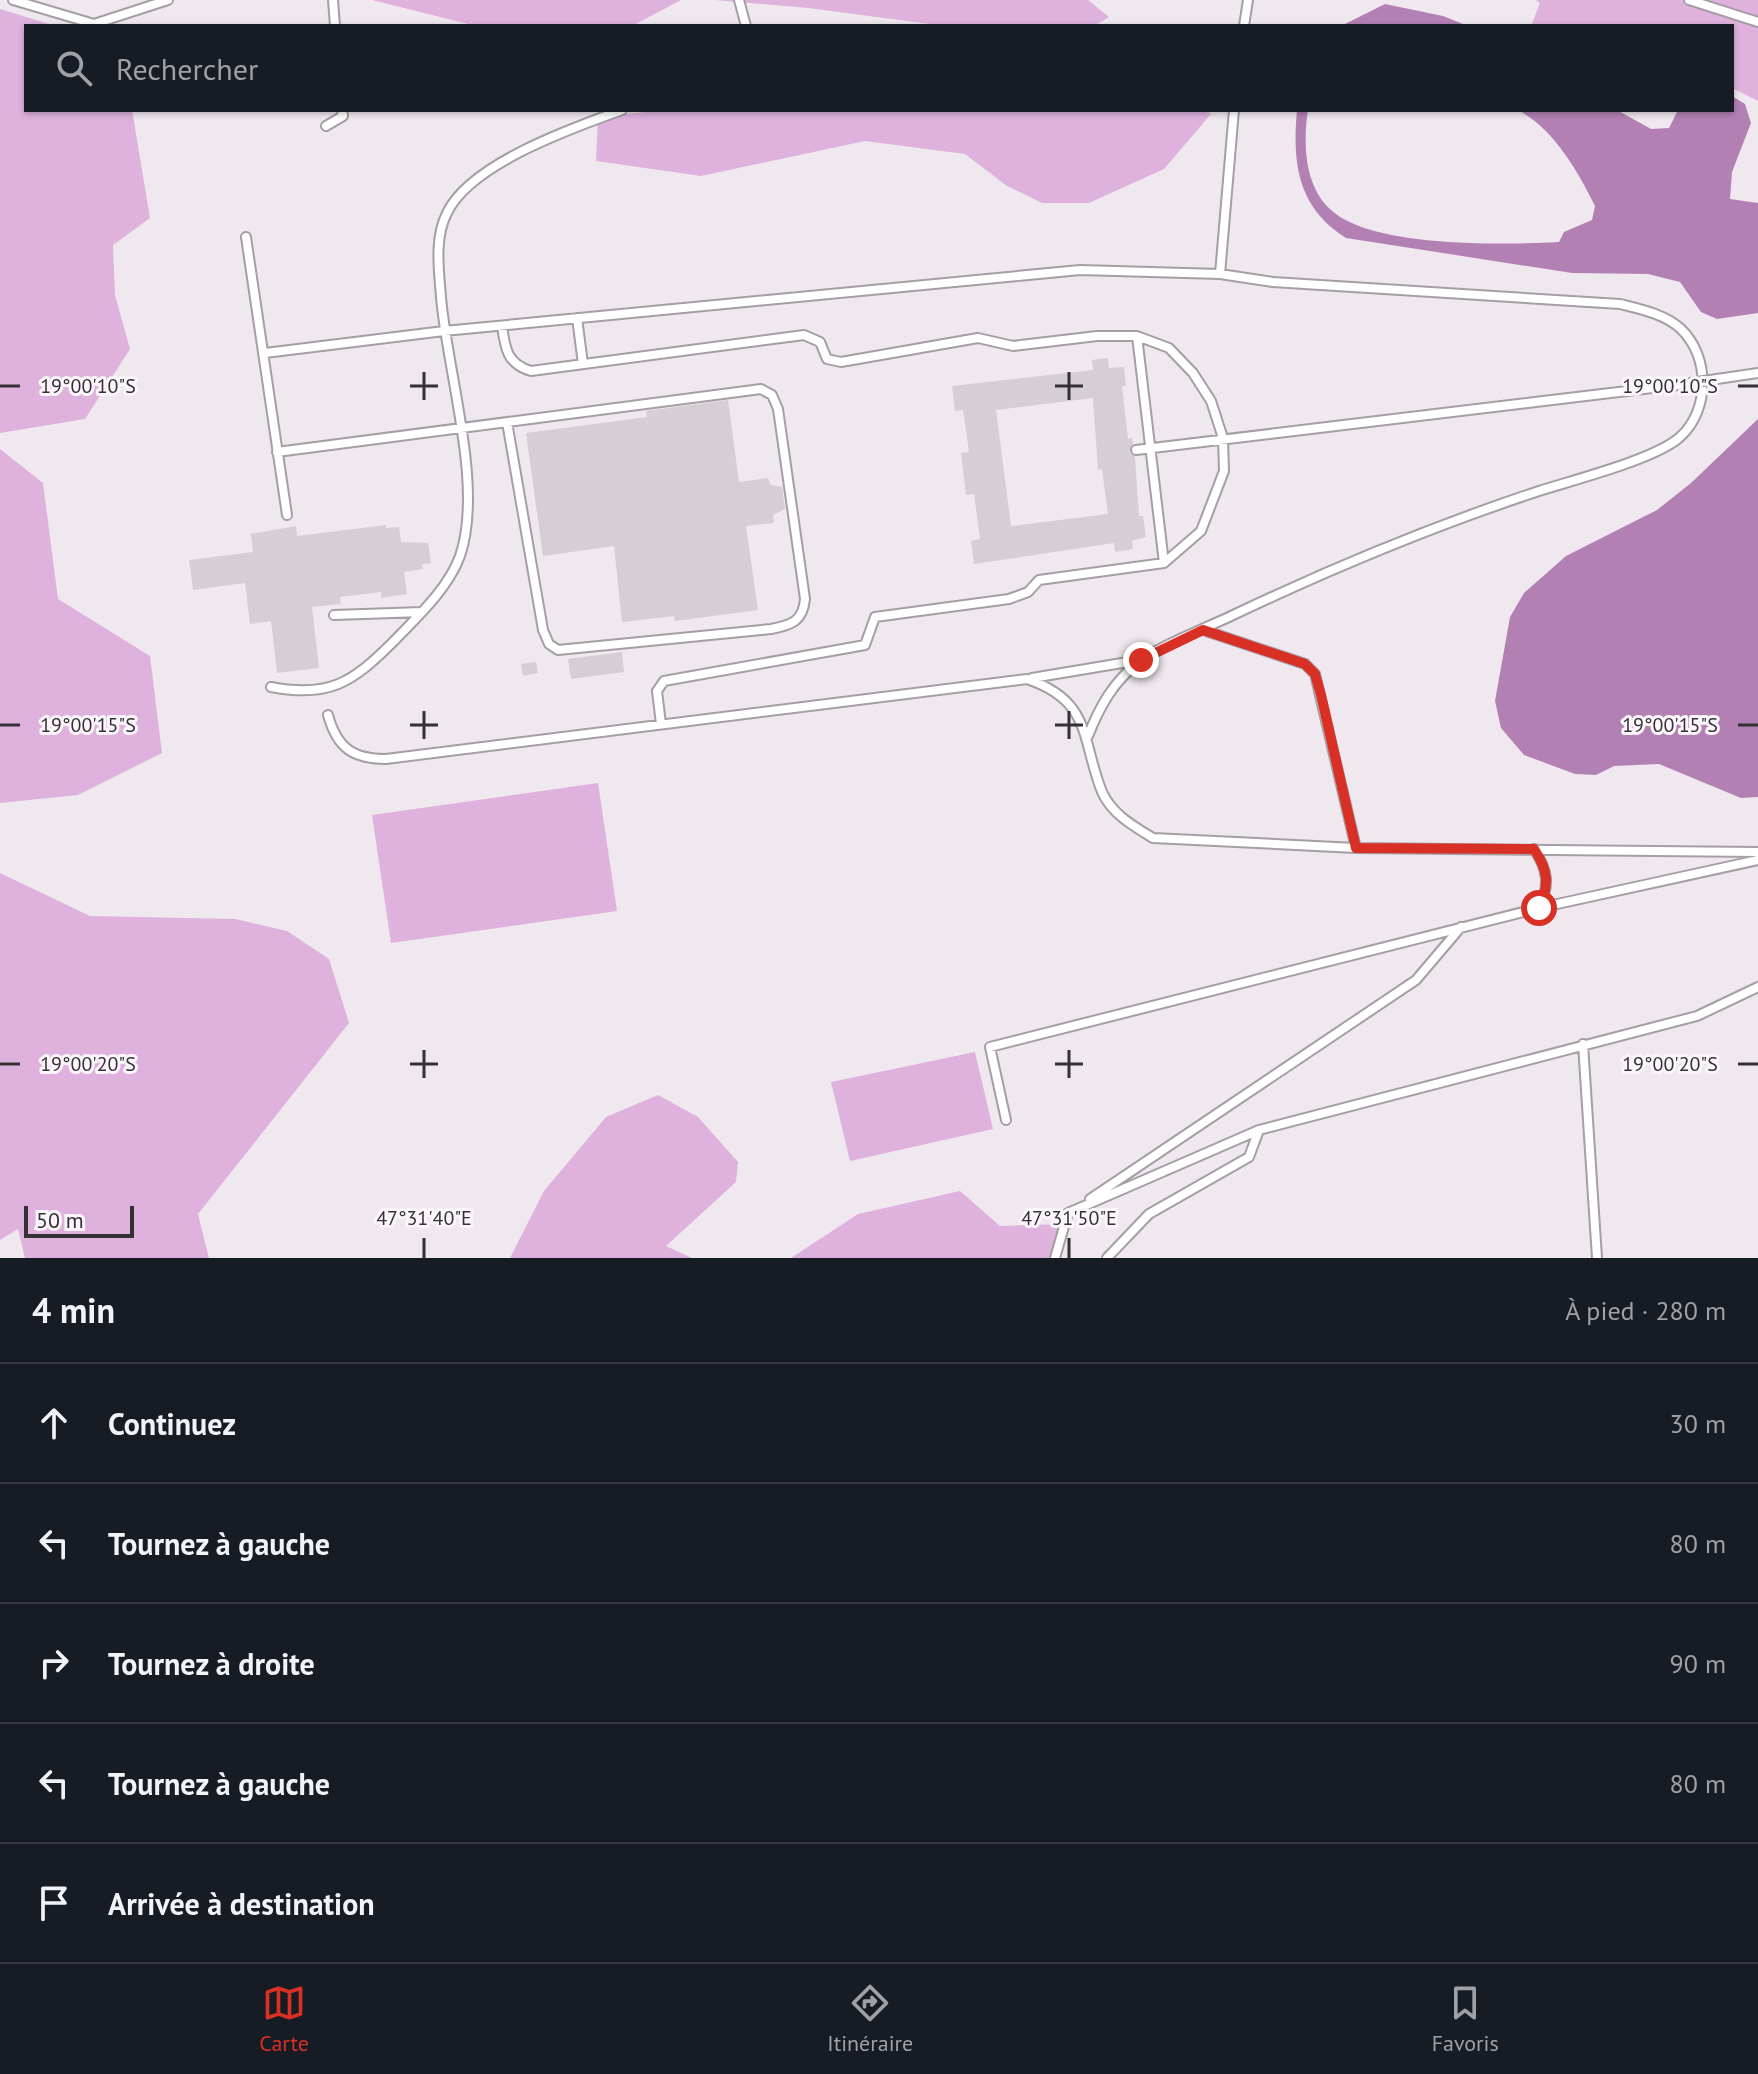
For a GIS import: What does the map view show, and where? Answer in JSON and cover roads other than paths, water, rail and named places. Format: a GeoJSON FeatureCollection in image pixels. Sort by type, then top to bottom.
{"type":"FeatureCollection","features":[{"type":"Feature","properties":{"kind":"lane"},"geometry":{"type":"LineString","coordinates":[[13,0],[94,24],[168,0]]}},
{"type":"Feature","properties":{"kind":"lane"},"geometry":{"type":"LineString","coordinates":[[333,0],[335,24]]}},
{"type":"Feature","properties":{"kind":"lane"},"geometry":{"type":"LineString","coordinates":[[739,0],[745,24]]}},
{"type":"Feature","properties":{"kind":"lane"},"geometry":{"type":"LineString","coordinates":[[1244,24],[1248,0]]}},
{"type":"Feature","properties":{"kind":"lane"},"geometry":{"type":"LineString","coordinates":[[1689,0],[1758,22]]}},
{"type":"Feature","properties":{"kind":"lane"},"geometry":{"type":"LineString","coordinates":[[326,126],[343,116],[342,112]]}},
{"type":"Feature","properties":{"kind":"lane"},"geometry":{"type":"LineString","coordinates":[[271,687],[304,693],[337,687],[367,667],[422,612],[459,559],[466,534],[467,490],[444,331],[440,239],[447,213],[466,187],[563,133],[617,112]]}},
{"type":"Feature","properties":{"kind":"lane"},"geometry":{"type":"LineString","coordinates":[[1220,274],[1234,112]]}},
{"type":"Feature","properties":{"kind":"lane"},"geometry":{"type":"LineString","coordinates":[[246,237],[287,515]]}},
{"type":"Feature","properties":{"kind":"lane"},"geometry":{"type":"LineString","coordinates":[[265,353],[444,331],[1080,270],[1220,274],[1289,283],[1620,304],[1653,313],[1680,328],[1697,352],[1704,394],[1696,418],[1679,439],[1651,452],[1436,525],[1325,571],[1141,660],[1027,679],[364,759],[347,752],[333,734],[328,715]]}},
{"type":"Feature","properties":{"kind":"lane"},"geometry":{"type":"LineString","coordinates":[[577,318],[583,364]]}},
{"type":"Feature","properties":{"kind":"lane"},"geometry":{"type":"LineString","coordinates":[[502,326],[508,356],[517,367],[531,371],[804,335],[820,342],[827,359],[841,362],[978,338],[1013,346],[1097,336],[1137,336],[1169,348],[1193,373],[1211,401],[1223,438],[1224,471],[1201,531],[1164,563],[1039,580],[1028,592],[1009,599],[875,617],[871,621],[870,638],[857,648],[664,681],[657,691],[661,724]]}},
{"type":"Feature","properties":{"kind":"lane"},"geometry":{"type":"LineString","coordinates":[[1137,336],[1164,563]]}},
{"type":"Feature","properties":{"kind":"lane"},"geometry":{"type":"LineString","coordinates":[[1136,450],[1758,373]]}},
{"type":"Feature","properties":{"kind":"lane"},"geometry":{"type":"LineString","coordinates":[[277,452],[749,389],[772,395],[778,409],[805,599],[800,618],[791,625],[771,629],[558,650],[549,644],[543,630],[507,422]]}},
{"type":"Feature","properties":{"kind":"lane"},"geometry":{"type":"LineString","coordinates":[[334,615],[422,612]]}},
{"type":"Feature","properties":{"kind":"lane"},"geometry":{"type":"LineString","coordinates":[[1203,630],[1305,664],[1315,674],[1356,848]]}},
{"type":"Feature","properties":{"kind":"lane"},"geometry":{"type":"LineString","coordinates":[[1088,736],[1105,697],[1141,660]]}},
{"type":"Feature","properties":{"kind":"lane"},"geometry":{"type":"LineString","coordinates":[[1027,679],[1050,686],[1063,696],[1088,736],[1103,793],[1128,823],[1153,838],[1356,848],[1758,852]]}},
{"type":"Feature","properties":{"kind":"lane"},"geometry":{"type":"LineString","coordinates":[[1534,849],[1544,864],[1547,878],[1539,908]]}},
{"type":"Feature","properties":{"kind":"lane"},"geometry":{"type":"LineString","coordinates":[[1006,1120],[990,1047],[1539,908],[1758,860]]}},
{"type":"Feature","properties":{"kind":"lane"},"geometry":{"type":"LineString","coordinates":[[1055,1258],[1068,1213],[1416,980],[1462,927]]}},
{"type":"Feature","properties":{"kind":"lane"},"geometry":{"type":"LineString","coordinates":[[1068,1213],[1259,1130],[1697,1016],[1758,987]]}},
{"type":"Feature","properties":{"kind":"lane"},"geometry":{"type":"LineString","coordinates":[[1583,1044],[1597,1258]]}},
{"type":"Feature","properties":{"kind":"lane"},"geometry":{"type":"LineString","coordinates":[[1107,1258],[1149,1214],[1249,1157],[1259,1130]]}}]}
